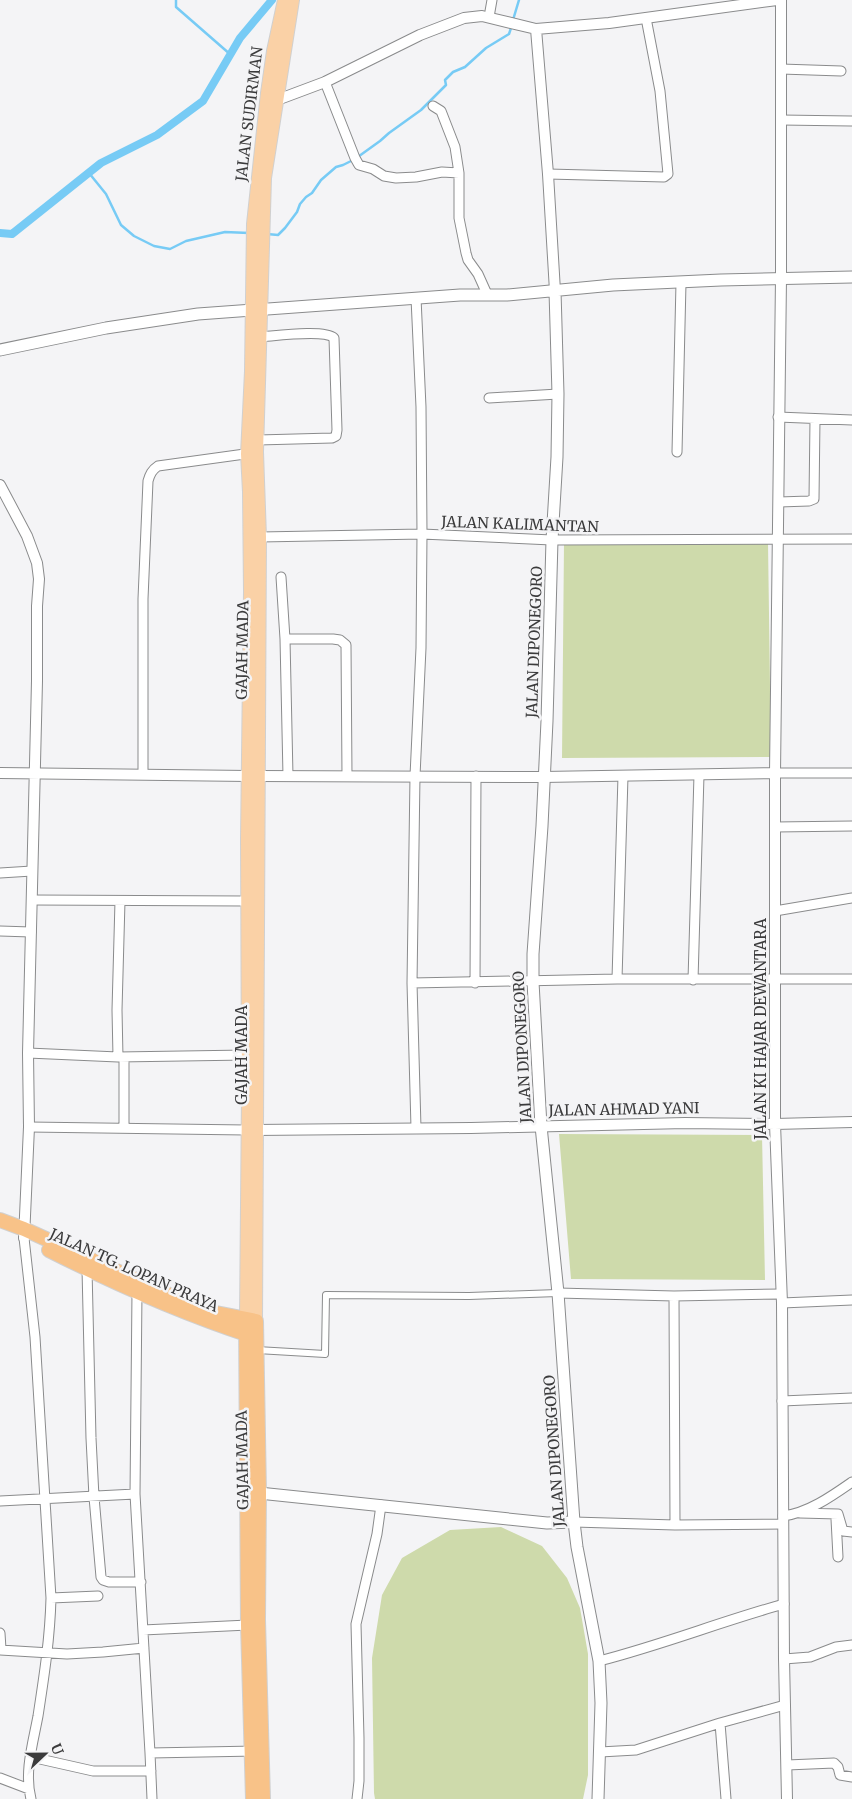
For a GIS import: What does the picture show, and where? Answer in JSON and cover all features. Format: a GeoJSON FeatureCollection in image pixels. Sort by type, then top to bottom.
{"type":"FeatureCollection","features":[{"type":"Feature","properties":{"kind":"highway","name":"JALAN TG. LOPAN PRAYA"},"geometry":{"type":"LineString","coordinates":[[0,1220],[87,1269],[253,1340]]}},
{"type":"Feature","properties":{"kind":"highway","name":"JALAN TG. LOPAN PRAYA"},"geometry":{"type":"LineString","coordinates":[[0,1228],[24,1234],[187,1303],[216,1313],[251,1320]]}},
{"type":"Feature","properties":{"kind":"highway","name":"GAJAH MADA"},"geometry":{"type":"LineString","coordinates":[[251,1320],[259,1493],[256,1751],[253,1799]]}},
{"type":"Feature","properties":{"kind":"highway","name":"GAJAH MADA"},"geometry":{"type":"LineString","coordinates":[[253,1340],[248,1625],[256,1751],[263,1799]]}},
{"type":"Feature","properties":{"kind":"main road"},"geometry":{"type":"LineString","coordinates":[[256,311],[258,222],[277,100],[287,4]]}},
{"type":"Feature","properties":{"kind":"main road","name":"JALAN SUDIRMAN"},"geometry":{"type":"LineString","coordinates":[[258,222],[267,93],[273,51],[287,4]]}},
{"type":"Feature","properties":{"kind":"main road"},"geometry":{"type":"LineString","coordinates":[[256,311],[252,280],[258,241]]}},
{"type":"Feature","properties":{"kind":"main road"},"geometry":{"type":"LineString","coordinates":[[0,350],[106,328],[198,314],[416,298],[487,294],[507,295],[613,285],[852,277]]}},
{"type":"Feature","properties":{"kind":"main road","name":"JALAN DIPONEGORO"},"geometry":{"type":"LineString","coordinates":[[555,291],[558,394],[557,457],[552,540],[542,826],[533,954],[533,982],[542,1126],[558,1293],[574,1522],[578,1556],[599,1661],[601,1703],[598,1799]]}},
{"type":"Feature","properties":{"kind":"main road","name":"GAJAH MADA"},"geometry":{"type":"LineString","coordinates":[[251,1320],[251,1130],[247,1056],[252,980],[254,628],[249,492],[254,449],[260,337],[256,311]]}},
{"type":"Feature","properties":{"kind":"main road","name":"GAJAH MADA"},"geometry":{"type":"LineString","coordinates":[[254,628],[260,536],[251,371],[256,311]]}},
{"type":"Feature","properties":{"kind":"main road","name":"GAJAH MADA"},"geometry":{"type":"LineString","coordinates":[[251,1130],[258,1090],[246,901],[253,776]]}},
{"type":"Feature","properties":{"kind":"main road"},"geometry":{"type":"LineString","coordinates":[[259,1493],[548,1523],[574,1522]]}},
{"type":"Feature","properties":{"kind":"street"},"geometry":{"type":"LineString","coordinates":[[489,17],[492,0]]}},
{"type":"Feature","properties":{"kind":"street"},"geometry":{"type":"LineString","coordinates":[[277,100],[325,82],[456,20],[473,16],[489,17],[536,29],[609,24],[777,0]]}},
{"type":"Feature","properties":{"kind":"street","name":"JALAN KI HAJAR DEWANTARA"},"geometry":{"type":"LineString","coordinates":[[780,0],[781,278],[775,774],[774,1124],[781,1298],[787,1799]]}},
{"type":"Feature","properties":{"kind":"street"},"geometry":{"type":"LineString","coordinates":[[548,174],[664,177],[668,174],[660,91],[646,18]]}},
{"type":"Feature","properties":{"kind":"street"},"geometry":{"type":"LineString","coordinates":[[536,29],[555,291]]}},
{"type":"Feature","properties":{"kind":"street"},"geometry":{"type":"LineString","coordinates":[[781,69],[841,71]]}},
{"type":"Feature","properties":{"kind":"street"},"geometry":{"type":"LineString","coordinates":[[325,82],[359,164],[373,169],[384,176],[396,178],[416,178],[442,172],[459,173]]}},
{"type":"Feature","properties":{"kind":"street"},"geometry":{"type":"LineString","coordinates":[[433,106],[440,111],[457,154],[459,218],[466,253],[487,294]]}},
{"type":"Feature","properties":{"kind":"street"},"geometry":{"type":"LineString","coordinates":[[781,120],[851,120]]}},
{"type":"Feature","properties":{"kind":"street"},"geometry":{"type":"LineString","coordinates":[[677,452],[681,283]]}},
{"type":"Feature","properties":{"kind":"street"},"geometry":{"type":"LineString","coordinates":[[416,298],[421,407],[422,534],[421,648],[415,776],[412,983],[416,1128]]}},
{"type":"Feature","properties":{"kind":"street"},"geometry":{"type":"LineString","coordinates":[[143,774],[143,599],[148,480],[150,474],[158,466],[336,436],[334,338],[330,335],[305,334],[260,337]]}},
{"type":"Feature","properties":{"kind":"street"},"geometry":{"type":"LineString","coordinates":[[489,398],[558,394]]}},
{"type":"Feature","properties":{"kind":"street"},"geometry":{"type":"LineString","coordinates":[[778,417],[852,420]]}},
{"type":"Feature","properties":{"kind":"street"},"geometry":{"type":"LineString","coordinates":[[779,502],[809,501],[814,499],[815,419]]}},
{"type":"Feature","properties":{"kind":"street"},"geometry":{"type":"LineString","coordinates":[[0,484],[28,536],[37,563],[39,580],[28,1053],[29,1127],[24,1234],[35,1337],[51,1598],[48,1654],[28,1771],[31,1799]]}},
{"type":"Feature","properties":{"kind":"street","name":"JALAN KALIMANTAN"},"geometry":{"type":"LineString","coordinates":[[260,536],[422,534],[552,540],[852,539]]}},
{"type":"Feature","properties":{"kind":"street"},"geometry":{"type":"LineString","coordinates":[[281,578],[285,639],[288,776]]}},
{"type":"Feature","properties":{"kind":"street"},"geometry":{"type":"LineString","coordinates":[[285,639],[333,639],[340,640],[346,645],[347,776]]}},
{"type":"Feature","properties":{"kind":"street"},"geometry":{"type":"LineString","coordinates":[[0,773],[543,777],[852,773]]}},
{"type":"Feature","properties":{"kind":"street"},"geometry":{"type":"LineString","coordinates":[[693,980],[699,775]]}},
{"type":"Feature","properties":{"kind":"street"},"geometry":{"type":"LineString","coordinates":[[475,983],[476,776]]}},
{"type":"Feature","properties":{"kind":"street"},"geometry":{"type":"LineString","coordinates":[[617,979],[623,776]]}},
{"type":"Feature","properties":{"kind":"street"},"geometry":{"type":"LineString","coordinates":[[775,827],[852,826]]}},
{"type":"Feature","properties":{"kind":"street"},"geometry":{"type":"LineString","coordinates":[[0,873],[32,871]]}},
{"type":"Feature","properties":{"kind":"street"},"geometry":{"type":"LineString","coordinates":[[775,911],[852,898]]}},
{"type":"Feature","properties":{"kind":"street"},"geometry":{"type":"LineString","coordinates":[[32,900],[246,901]]}},
{"type":"Feature","properties":{"kind":"street"},"geometry":{"type":"LineString","coordinates":[[120,901],[117,1010],[124,1128]]}},
{"type":"Feature","properties":{"kind":"street"},"geometry":{"type":"LineString","coordinates":[[0,931],[31,932]]}},
{"type":"Feature","properties":{"kind":"street"},"geometry":{"type":"LineString","coordinates":[[412,983],[617,979],[852,979]]}},
{"type":"Feature","properties":{"kind":"street"},"geometry":{"type":"LineString","coordinates":[[28,1053],[121,1057],[247,1056]]}},
{"type":"Feature","properties":{"kind":"street","name":"JALAN AHMAD YANI"},"geometry":{"type":"LineString","coordinates":[[251,1130],[852,1122]]}},
{"type":"Feature","properties":{"kind":"street"},"geometry":{"type":"LineString","coordinates":[[29,1127],[251,1130]]}},
{"type":"Feature","properties":{"kind":"street"},"geometry":{"type":"LineString","coordinates":[[87,1269],[94,1497],[102,1579],[109,1582],[141,1582]]}},
{"type":"Feature","properties":{"kind":"street"},"geometry":{"type":"LineString","coordinates":[[137,1292],[135,1494],[152,1799]]}},
{"type":"Feature","properties":{"kind":"street"},"geometry":{"type":"LineString","coordinates":[[253,1340],[325,1354],[326,1295],[459,1296],[558,1293],[852,1300]]}},
{"type":"Feature","properties":{"kind":"street"},"geometry":{"type":"LineString","coordinates":[[674,1296],[675,1525]]}},
{"type":"Feature","properties":{"kind":"street"},"geometry":{"type":"LineString","coordinates":[[782,1401],[852,1398]]}},
{"type":"Feature","properties":{"kind":"street"},"geometry":{"type":"LineString","coordinates":[[574,1522],[675,1525],[783,1520],[835,1494],[852,1482]]}},
{"type":"Feature","properties":{"kind":"street"},"geometry":{"type":"LineString","coordinates":[[0,1501],[135,1494]]}},
{"type":"Feature","properties":{"kind":"street"},"geometry":{"type":"LineString","coordinates":[[357,1799],[359,1738],[356,1624],[378,1534],[381,1505]]}},
{"type":"Feature","properties":{"kind":"street"},"geometry":{"type":"LineString","coordinates":[[797,1513],[835,1514],[840,1516],[843,1531],[852,1532]]}},
{"type":"Feature","properties":{"kind":"street"},"geometry":{"type":"LineString","coordinates":[[835,1514],[838,1557]]}},
{"type":"Feature","properties":{"kind":"street"},"geometry":{"type":"LineString","coordinates":[[51,1598],[98,1596]]}},
{"type":"Feature","properties":{"kind":"street"},"geometry":{"type":"LineString","coordinates":[[599,1661],[636,1652],[754,1612],[784,1604]]}},
{"type":"Feature","properties":{"kind":"street"},"geometry":{"type":"LineString","coordinates":[[143,1630],[248,1625]]}},
{"type":"Feature","properties":{"kind":"street"},"geometry":{"type":"LineString","coordinates":[[0,1633],[1,1650],[48,1654],[144,1648]]}},
{"type":"Feature","properties":{"kind":"street"},"geometry":{"type":"LineString","coordinates":[[784,1659],[810,1657],[836,1647],[852,1645]]}},
{"type":"Feature","properties":{"kind":"street"},"geometry":{"type":"LineString","coordinates":[[600,1752],[636,1750],[720,1723],[785,1705]]}},
{"type":"Feature","properties":{"kind":"street"},"geometry":{"type":"LineString","coordinates":[[720,1723],[726,1799]]}},
{"type":"Feature","properties":{"kind":"street"},"geometry":{"type":"LineString","coordinates":[[150,1753],[256,1751]]}},
{"type":"Feature","properties":{"kind":"street"},"geometry":{"type":"LineString","coordinates":[[31,1757],[93,1771],[151,1771]]}},
{"type":"Feature","properties":{"kind":"street"},"geometry":{"type":"LineString","coordinates":[[787,1765],[834,1763],[838,1767],[840,1775],[852,1777]]}},
{"type":"Feature","properties":{"kind":"street"},"geometry":{"type":"LineString","coordinates":[[0,1778],[30,1789]]}},
{"type":"Feature","properties":{"kind":"green space"},"geometry":{"type":"Polygon","coordinates":[[[564,543],[768,543],[771,757],[562,758],[564,543]]]}},
{"type":"Feature","properties":{"kind":"green space"},"geometry":{"type":"Polygon","coordinates":[[[559,1134],[762,1135],[765,1280],[571,1279],[559,1134]]]}},
{"type":"Feature","properties":{"kind":"green space"},"geometry":{"type":"Polygon","coordinates":[[[501,1527],[542,1546],[567,1578],[580,1608],[588,1654],[588,1775],[583,1799],[375,1799],[372,1658],[382,1595],[402,1558],[450,1530],[501,1527]]]}},
{"type":"Feature","properties":{"kind":"waterway"},"geometry":{"type":"LineString","coordinates":[[176,0],[176,7],[231,55]]}},
{"type":"Feature","properties":{"kind":"waterway"},"geometry":{"type":"LineString","coordinates":[[0,233],[12,234],[101,163],[157,135],[203,101],[240,38],[272,0]]}},
{"type":"Feature","properties":{"kind":"waterway"},"geometry":{"type":"LineString","coordinates":[[513,20],[519,0]]}},
{"type":"Feature","properties":{"kind":"waterway"},"geometry":{"type":"LineString","coordinates":[[267,234],[278,235],[297,212],[300,204],[312,193],[321,180],[336,167],[355,159],[421,110],[446,85],[445,80],[453,72],[465,67],[486,48],[509,34],[512,25]]}},
{"type":"Feature","properties":{"kind":"waterway"},"geometry":{"type":"LineString","coordinates":[[89,173],[106,194],[121,225],[134,236],[154,246],[170,249],[186,241],[225,232],[249,233]]}}]}
